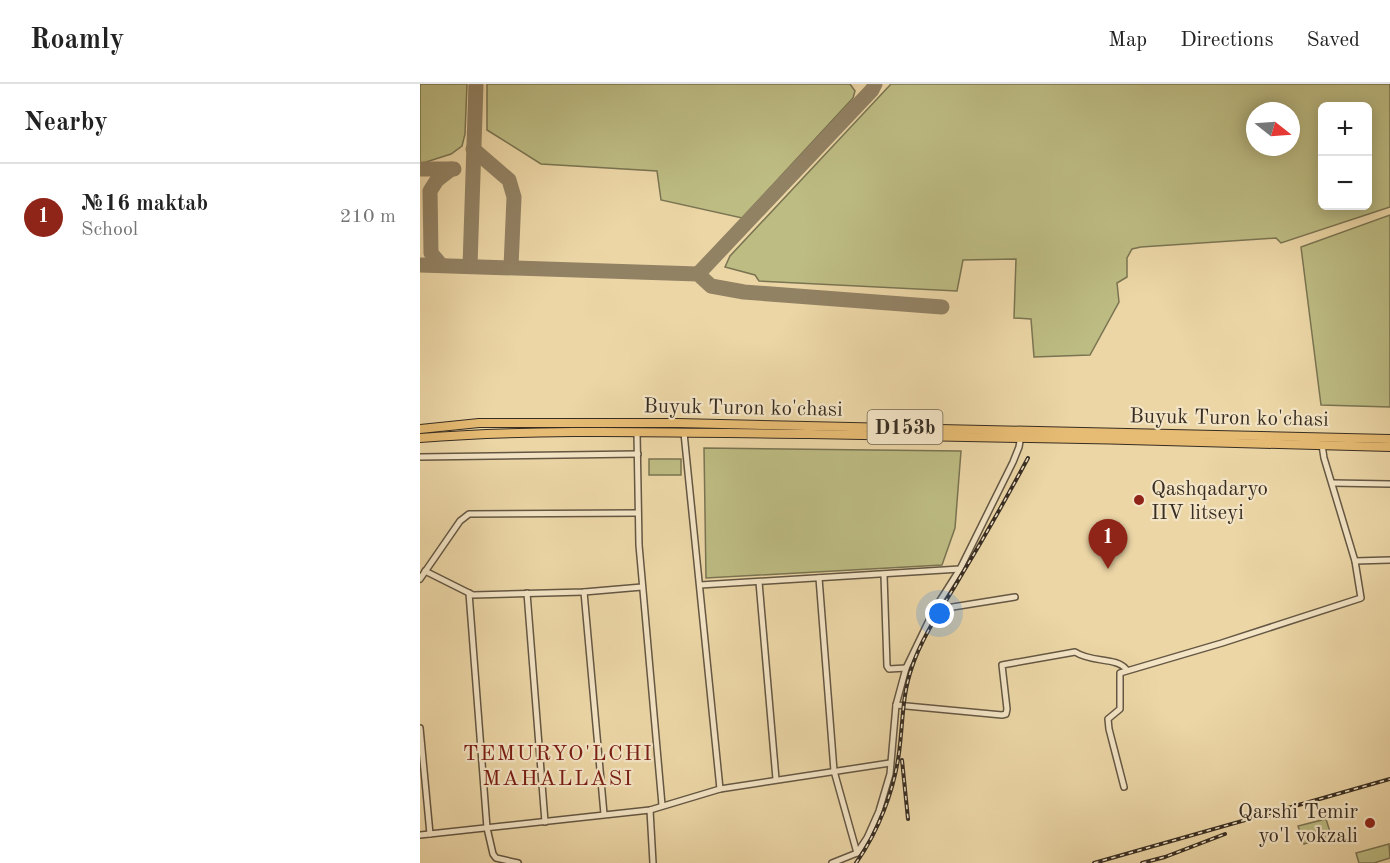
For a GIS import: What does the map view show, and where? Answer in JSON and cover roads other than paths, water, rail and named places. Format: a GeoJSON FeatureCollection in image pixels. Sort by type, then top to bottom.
{"type":"FeatureCollection","features":[{"type":"Feature","properties":{"kind":"main road","name":"Buyuk Turon ko'chasi"},"geometry":{"type":"LineString","coordinates":[[420,429],[479,423],[690,423],[1390,447]]}},
{"type":"Feature","properties":{"kind":"main road","name":"Buyuk Turon ko'chasi"},"geometry":{"type":"LineString","coordinates":[[420,438],[479,434],[684,433],[1021,434],[1390,439]]}},
{"type":"Feature","properties":{"kind":"street"},"geometry":{"type":"LineString","coordinates":[[638,433],[638,513],[642,587],[663,805]]}},
{"type":"Feature","properties":{"kind":"street"},"geometry":{"type":"LineString","coordinates":[[684,433],[720,789]]}},
{"type":"Feature","properties":{"kind":"street"},"geometry":{"type":"LineString","coordinates":[[832,863],[857,853],[867,838],[879,811],[890,774],[896,705],[906,668],[934,610],[960,569],[1018,452],[1021,434]]}},
{"type":"Feature","properties":{"kind":"street"},"geometry":{"type":"LineString","coordinates":[[1124,787],[1108,729],[1108,719],[1120,709],[1120,673],[1126,669],[1222,643],[1361,598],[1355,561],[1322,445]]}},
{"type":"Feature","properties":{"kind":"street"},"geometry":{"type":"LineString","coordinates":[[420,457],[638,454]]}},
{"type":"Feature","properties":{"kind":"street"},"geometry":{"type":"LineString","coordinates":[[1332,483],[1390,484]]}},
{"type":"Feature","properties":{"kind":"street"},"geometry":{"type":"LineString","coordinates":[[420,579],[460,521],[469,514],[638,513]]}},
{"type":"Feature","properties":{"kind":"street"},"geometry":{"type":"LineString","coordinates":[[1355,561],[1390,560]]}},
{"type":"Feature","properties":{"kind":"street"},"geometry":{"type":"LineString","coordinates":[[700,585],[960,569]]}},
{"type":"Feature","properties":{"kind":"street"},"geometry":{"type":"LineString","coordinates":[[425,571],[473,595],[584,592],[642,587]]}},
{"type":"Feature","properties":{"kind":"street"},"geometry":{"type":"LineString","coordinates":[[884,575],[887,666],[889,669],[906,668]]}},
{"type":"Feature","properties":{"kind":"street"},"geometry":{"type":"LineString","coordinates":[[819,578],[834,771],[857,853]]}},
{"type":"Feature","properties":{"kind":"street"},"geometry":{"type":"LineString","coordinates":[[759,582],[776,779]]}},
{"type":"Feature","properties":{"kind":"street"},"geometry":{"type":"LineString","coordinates":[[584,592],[604,814]]}},
{"type":"Feature","properties":{"kind":"street"},"geometry":{"type":"LineString","coordinates":[[469,593],[487,828],[496,858],[518,863]]}},
{"type":"Feature","properties":{"kind":"street"},"geometry":{"type":"LineString","coordinates":[[527,593],[545,822]]}},
{"type":"Feature","properties":{"kind":"street"},"geometry":{"type":"LineString","coordinates":[[934,610],[1015,597]]}},
{"type":"Feature","properties":{"kind":"street"},"geometry":{"type":"LineString","coordinates":[[896,705],[1002,715],[1006,714],[1007,709],[1002,665],[1075,652],[1093,660],[1116,662],[1126,669]]}},
{"type":"Feature","properties":{"kind":"street"},"geometry":{"type":"LineString","coordinates":[[420,728],[430,834]]}},
{"type":"Feature","properties":{"kind":"street"},"geometry":{"type":"LineString","coordinates":[[420,835],[650,810],[720,789],[891,763]]}},
{"type":"Feature","properties":{"kind":"street"},"geometry":{"type":"LineString","coordinates":[[650,810],[653,863]]}},
{"type":"Feature","properties":{"kind":"railway"},"geometry":{"type":"LineString","coordinates":[[856,863],[878,825],[889,796],[897,767],[906,688],[917,655],[928,631],[1028,458]]}},
{"type":"Feature","properties":{"kind":"railway"},"geometry":{"type":"LineString","coordinates":[[902,760],[908,819]]}},
{"type":"Feature","properties":{"kind":"railway"},"geometry":{"type":"LineString","coordinates":[[1094,863],[1390,779]]}},
{"type":"Feature","properties":{"kind":"railway"},"geometry":{"type":"LineString","coordinates":[[1142,863],[1165,857],[1225,834]]}},
{"type":"Feature","properties":{"kind":"place","name":"Qashqadaryo IIV litseyi"},"geometry":{"type":"Point","coordinates":[1139,500]}},
{"type":"Feature","properties":{"kind":"place","name":"№16 maktab"},"geometry":{"type":"Point","coordinates":[1108,569]}},
{"type":"Feature","properties":{"kind":"place","name":"Qarshi Temir yo'l vokzali"},"geometry":{"type":"Point","coordinates":[1370,823]}},
{"type":"Feature","properties":{"kind":"district","name":"TEMURYO'LCHI MAHALLASI"},"geometry":{"type":"Point","coordinates":[558,764]}}]}
